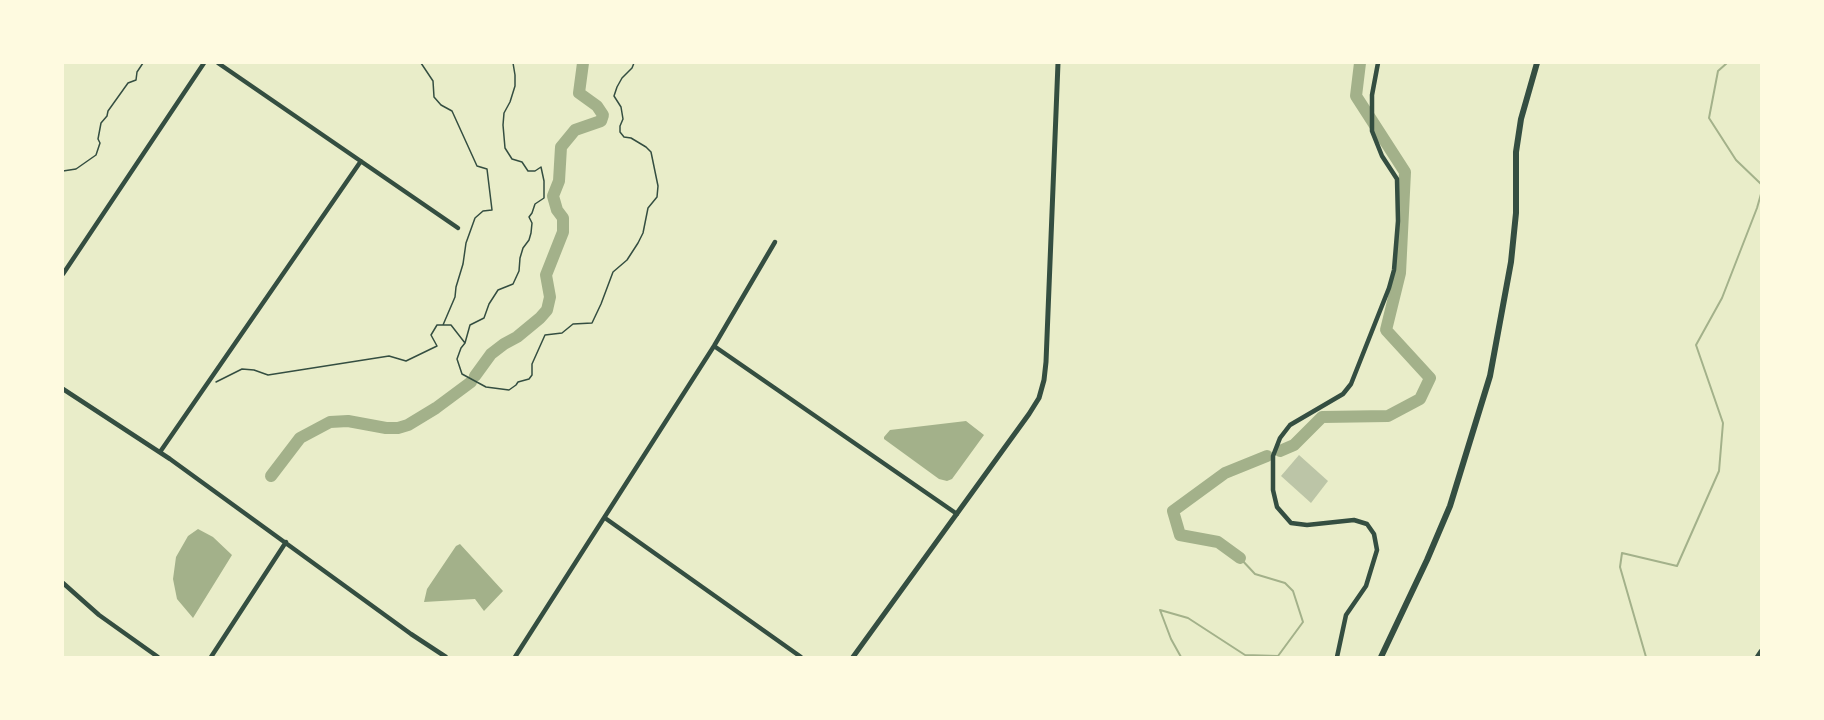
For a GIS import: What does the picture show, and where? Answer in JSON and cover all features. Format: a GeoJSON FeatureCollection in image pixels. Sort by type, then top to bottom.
{"type":"FeatureCollection","features":[{"type":"Feature","properties":{"kind":"main road"},"geometry":{"type":"LineString","coordinates":[[1381,657],[1450,506],[1490,376],[1511,262],[1516,213],[1516,152],[1521,119],[1537,63]]}},
{"type":"Feature","properties":{"kind":"street"},"geometry":{"type":"LineString","coordinates":[[63,274],[204,63]]}},
{"type":"Feature","properties":{"kind":"street"},"geometry":{"type":"LineString","coordinates":[[218,63],[458,228]]}},
{"type":"Feature","properties":{"kind":"street"},"geometry":{"type":"LineString","coordinates":[[853,657],[1029,414],[1038,398],[1044,380],[1058,63]]}},
{"type":"Feature","properties":{"kind":"street"},"geometry":{"type":"LineString","coordinates":[[1337,657],[1346,615],[1366,586],[1377,550],[1374,534],[1367,524],[1354,520],[1307,525],[1291,523],[1277,507],[1273,490],[1273,456],[1280,438],[1290,425],[1344,394],[1351,384],[1394,270],[1398,221],[1397,179],[1382,156],[1372,131],[1372,95],[1378,63]]}},
{"type":"Feature","properties":{"kind":"street"},"geometry":{"type":"LineString","coordinates":[[160,452],[361,161]]}},
{"type":"Feature","properties":{"kind":"street"},"geometry":{"type":"LineString","coordinates":[[515,657],[714,346],[775,242]]}},
{"type":"Feature","properties":{"kind":"street"},"geometry":{"type":"LineString","coordinates":[[714,346],[957,514]]}},
{"type":"Feature","properties":{"kind":"street"},"geometry":{"type":"LineString","coordinates":[[63,389],[160,452],[446,657]]}},
{"type":"Feature","properties":{"kind":"street"},"geometry":{"type":"LineString","coordinates":[[605,518],[801,657]]}},
{"type":"Feature","properties":{"kind":"street"},"geometry":{"type":"LineString","coordinates":[[211,657],[286,542]]}},
{"type":"Feature","properties":{"kind":"street"},"geometry":{"type":"LineString","coordinates":[[63,583],[99,615],[158,657]]}},
{"type":"Feature","properties":{"kind":"street"},"geometry":{"type":"LineString","coordinates":[[1757,657],[1761,651]]}},
{"type":"Feature","properties":{"kind":"path"},"geometry":{"type":"LineString","coordinates":[[63,171],[76,169],[96,155],[100,143],[98,139],[101,123],[129,83],[136,80],[137,72],[143,63]]}},
{"type":"Feature","properties":{"kind":"path"},"geometry":{"type":"LineString","coordinates":[[421,63],[433,81],[434,97],[441,105],[452,111],[477,166],[487,169],[492,210],[483,211],[475,218],[465,243],[463,264],[455,297],[443,325]]}},
{"type":"Feature","properties":{"kind":"path"},"geometry":{"type":"LineString","coordinates":[[513,63],[515,86],[504,113],[503,125],[506,148],[512,159],[522,162],[528,171],[535,171],[541,167],[544,198],[535,204],[529,217],[532,223],[531,233],[523,248],[519,272],[513,284],[498,290],[484,318],[470,325],[457,359],[462,374],[486,387],[509,390],[532,375],[532,364],[545,335],[562,333],[573,324],[592,323],[613,272],[627,260],[638,243],[643,233],[648,208],[657,197],[658,186],[651,152],[631,138],[624,137],[620,132],[623,119],[621,107],[614,96],[622,78],[632,69],[634,63]]}},
{"type":"Feature","properties":{"kind":"path"},"geometry":{"type":"LineString","coordinates":[[212,384],[242,369],[268,375],[389,357],[406,361],[437,346],[431,335],[437,325],[451,325],[465,343]]}},
{"type":"Feature","properties":{"kind":"shaded area"},"geometry":{"type":"Polygon","coordinates":[[[966,421],[984,435],[952,479],[947,481],[939,479],[884,439],[890,430],[966,421]]]}},
{"type":"Feature","properties":{"kind":"shaded area"},"geometry":{"type":"Polygon","coordinates":[[[198,529],[213,537],[232,555],[193,618],[177,599],[173,579],[176,557],[188,536],[198,529]]]}},
{"type":"Feature","properties":{"kind":"shaded area"},"geometry":{"type":"Polygon","coordinates":[[[460,544],[503,591],[484,611],[475,599],[424,602],[427,589],[456,546],[460,544]]]}},
{"type":"Feature","properties":{"kind":"building"},"geometry":{"type":"Polygon","coordinates":[[[1299,455],[1328,481],[1311,503],[1281,476],[1299,455]]]}},
{"type":"Feature","properties":{"kind":"waterway"},"geometry":{"type":"LineString","coordinates":[[475,376],[491,354],[517,337],[547,310],[550,297],[546,275],[563,232],[563,218],[557,210],[553,196],[559,181],[561,147],[575,130],[601,121],[603,115],[597,106],[579,93],[583,63]]}},
{"type":"Feature","properties":{"kind":"waterway"},"geometry":{"type":"LineString","coordinates":[[1280,451],[1294,445],[1322,417],[1388,416],[1420,399],[1430,378],[1386,330],[1400,273],[1405,172],[1356,96],[1360,63]]}},
{"type":"Feature","properties":{"kind":"waterway"},"geometry":{"type":"LineString","coordinates":[[1727,63],[1718,71],[1709,118],[1736,160],[1761,184]]}},
{"type":"Feature","properties":{"kind":"waterway"},"geometry":{"type":"LineString","coordinates":[[1646,657],[1620,567],[1622,553],[1677,566],[1719,471],[1723,423],[1696,345],[1722,298],[1761,194]]}},
{"type":"Feature","properties":{"kind":"waterway"},"geometry":{"type":"LineString","coordinates":[[271,476],[300,438],[330,422],[348,421],[398,428],[408,425],[436,408],[471,382]]}},
{"type":"Feature","properties":{"kind":"waterway"},"geometry":{"type":"LineString","coordinates":[[1240,558],[1218,542],[1180,535],[1173,511],[1225,473],[1267,456]]}},
{"type":"Feature","properties":{"kind":"waterway"},"geometry":{"type":"LineString","coordinates":[[1181,657],[1160,610],[1188,618],[1245,655],[1278,656],[1303,622],[1293,591],[1285,583],[1255,574],[1240,558]]}}]}
